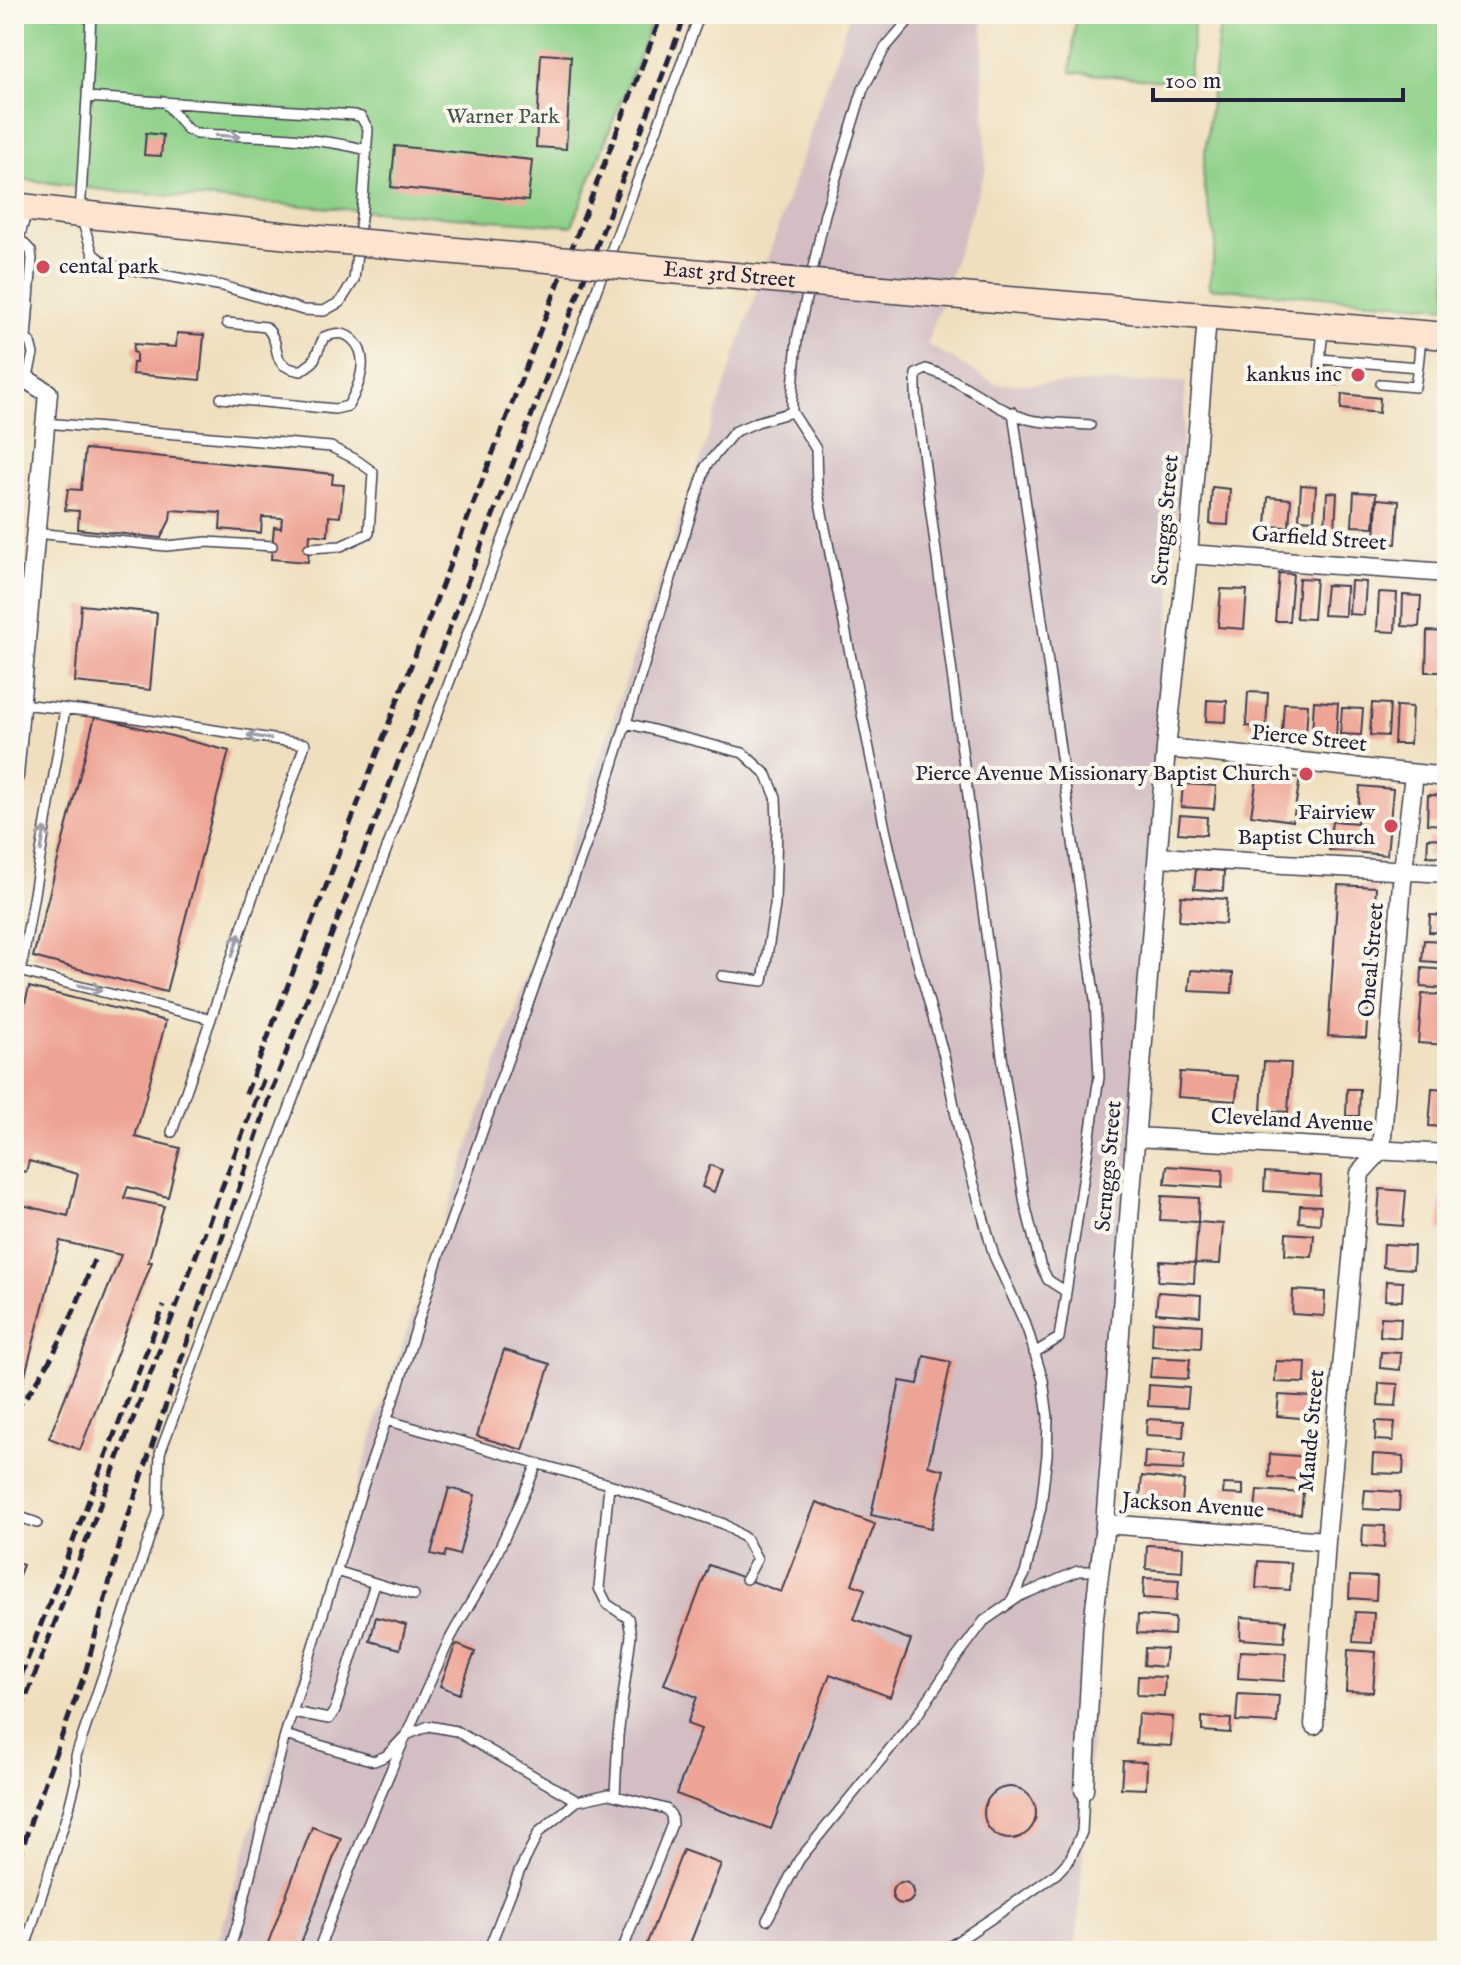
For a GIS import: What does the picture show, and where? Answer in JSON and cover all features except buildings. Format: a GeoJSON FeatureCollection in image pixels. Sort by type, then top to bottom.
{"type":"FeatureCollection","features":[{"type":"Feature","properties":{"kind":"main road","name":"East 3rd Street"},"geometry":{"type":"LineString","coordinates":[[21,206],[299,237],[1434,335]]}},
{"type":"Feature","properties":{"kind":"street","name":"Scruggs Street"},"geometry":{"type":"LineString","coordinates":[[1084,1790],[1093,1625],[1105,1524],[1166,748],[1188,554],[1207,317]]}},
{"type":"Feature","properties":{"kind":"street"},"geometry":{"type":"LineString","coordinates":[[14,776],[48,393],[20,378]]}},
{"type":"Feature","properties":{"kind":"street","name":"Garfield Street"},"geometry":{"type":"LineString","coordinates":[[1188,554],[1447,573]]}},
{"type":"Feature","properties":{"kind":"street","name":"Pierce Street"},"geometry":{"type":"LineString","coordinates":[[1166,748],[1447,777]]}},
{"type":"Feature","properties":{"kind":"street","name":"Oneal Street"},"geometry":{"type":"LineString","coordinates":[[1381,1150],[1403,870],[1414,774]]}},
{"type":"Feature","properties":{"kind":"street"},"geometry":{"type":"LineString","coordinates":[[1158,857],[1447,873]]}},
{"type":"Feature","properties":{"kind":"street","name":"Cleveland Avenue"},"geometry":{"type":"LineString","coordinates":[[1135,1137],[1447,1154]]}},
{"type":"Feature","properties":{"kind":"street","name":"Maude Street"},"geometry":{"type":"LineString","coordinates":[[1314,1725],[1326,1541],[1360,1173],[1381,1150]]}},
{"type":"Feature","properties":{"kind":"street","name":"Jackson Avenue"},"geometry":{"type":"LineString","coordinates":[[1105,1524],[1326,1541]]}},
{"type":"Feature","properties":{"kind":"lane"},"geometry":{"type":"LineString","coordinates":[[87,97],[361,117],[368,129],[354,280],[340,302],[324,311],[303,310],[223,286],[107,265],[93,254],[80,214],[91,14]]}},
{"type":"Feature","properties":{"kind":"lane"},"geometry":{"type":"LineString","coordinates":[[24,1951],[69,1808],[76,1780],[76,1756],[158,1512],[160,1453],[700,14]]}},
{"type":"Feature","properties":{"kind":"lane"},"geometry":{"type":"LineString","coordinates":[[914,14],[885,48],[863,89],[850,131],[825,214],[797,339],[792,412],[816,449],[817,487],[885,829],[908,932],[945,1060],[959,1131],[994,1256],[1027,1328],[1043,1380],[1048,1417],[1041,1507],[1025,1574],[1010,1603]]}},
{"type":"Feature","properties":{"kind":"lane"},"geometry":{"type":"LineString","coordinates":[[164,101],[187,129],[197,134],[304,138],[367,150]]}},
{"type":"Feature","properties":{"kind":"lane"},"geometry":{"type":"LineString","coordinates":[[21,206],[16,238],[31,251],[32,259],[26,339]]}},
{"type":"Feature","properties":{"kind":"lane"},"geometry":{"type":"LineString","coordinates":[[221,398],[335,409],[348,406],[362,372],[362,354],[356,342],[348,336],[336,332],[324,337],[313,362],[301,371],[288,369],[278,361],[272,334],[266,327],[227,323]]}},
{"type":"Feature","properties":{"kind":"lane"},"geometry":{"type":"LineString","coordinates":[[1323,326],[1319,378],[1338,380]]}},
{"type":"Feature","properties":{"kind":"lane"},"geometry":{"type":"LineString","coordinates":[[1381,384],[1415,387],[1418,367],[1434,335]]}},
{"type":"Feature","properties":{"kind":"lane"},"geometry":{"type":"LineString","coordinates":[[14,336],[30,342],[33,354],[20,378]]}},
{"type":"Feature","properties":{"kind":"lane"},"geometry":{"type":"LineString","coordinates":[[1320,359],[1418,367]]}},
{"type":"Feature","properties":{"kind":"lane"},"geometry":{"type":"LineString","coordinates":[[1065,1291],[1048,1280],[1040,1264],[1025,1204],[1005,1079],[916,398],[916,374],[926,369],[945,374],[991,402],[1029,419],[1090,425]]}},
{"type":"Feature","properties":{"kind":"lane"},"geometry":{"type":"LineString","coordinates":[[229,1951],[285,1735],[364,1483],[491,1105],[600,806],[706,466],[734,432],[792,412]]}},
{"type":"Feature","properties":{"kind":"lane"},"geometry":{"type":"LineString","coordinates":[[1013,412],[1095,1000],[1099,1077],[1059,1338],[1034,1353]]}},
{"type":"Feature","properties":{"kind":"lane"},"geometry":{"type":"LineString","coordinates":[[45,423],[331,447],[373,472],[369,533],[341,546],[309,548]]}},
{"type":"Feature","properties":{"kind":"lane"},"geometry":{"type":"LineString","coordinates":[[35,533],[166,546],[207,542],[272,546]]}},
{"type":"Feature","properties":{"kind":"lane"},"geometry":{"type":"LineString","coordinates":[[20,704],[305,744],[172,1132]]}},
{"type":"Feature","properties":{"kind":"lane"},"geometry":{"type":"LineString","coordinates":[[65,709],[17,971],[211,1019]]}},
{"type":"Feature","properties":{"kind":"lane"},"geometry":{"type":"LineString","coordinates":[[626,723],[743,753],[767,775],[776,797],[775,905],[763,981],[722,976]]}},
{"type":"Feature","properties":{"kind":"lane"},"geometry":{"type":"LineString","coordinates":[[386,1420],[609,1485],[724,1524],[746,1539],[757,1559],[746,1579]]}},
{"type":"Feature","properties":{"kind":"lane"},"geometry":{"type":"LineString","coordinates":[[318,1951],[410,1723],[449,1642],[486,1577],[537,1464]]}},
{"type":"Feature","properties":{"kind":"lane"},"geometry":{"type":"LineString","coordinates":[[609,1485],[599,1588],[607,1604],[628,1618],[631,1635],[618,1736],[615,1795]]}},
{"type":"Feature","properties":{"kind":"lane"},"geometry":{"type":"LineString","coordinates":[[14,1515],[37,1523]]}},
{"type":"Feature","properties":{"kind":"lane"},"geometry":{"type":"LineString","coordinates":[[336,1571],[414,1595]]}},
{"type":"Feature","properties":{"kind":"lane"},"geometry":{"type":"LineString","coordinates":[[767,1920],[799,1860],[916,1717],[984,1621],[1020,1596],[1078,1571],[1099,1571]]}},
{"type":"Feature","properties":{"kind":"lane"},"geometry":{"type":"LineString","coordinates":[[293,1712],[329,1719],[335,1710],[375,1583]]}},
{"type":"Feature","properties":{"kind":"lane"},"geometry":{"type":"LineString","coordinates":[[285,1735],[374,1761],[386,1756],[406,1735],[429,1726],[456,1731],[577,1801]]}},
{"type":"Feature","properties":{"kind":"lane","name":"Scruggs Street"},"geometry":{"type":"LineString","coordinates":[[943,1951],[1057,1873],[1070,1859],[1082,1832],[1084,1790]]}},
{"type":"Feature","properties":{"kind":"lane"},"geometry":{"type":"LineString","coordinates":[[488,1951],[519,1872],[539,1832],[577,1801],[609,1794],[666,1809],[671,1815],[672,1824],[622,1951]]}},
{"type":"Feature","properties":{"kind":"shaded area"},"geometry":{"type":"Polygon","coordinates":[[[850,14],[982,14],[986,168],[927,344],[995,384],[1186,382],[1076,1951],[215,1951],[381,1408],[850,14]]]}},
{"type":"Feature","properties":{"kind":"green space","name":"Warner Park"},"geometry":{"type":"Polygon","coordinates":[[[14,14],[655,14],[572,226],[120,192],[14,178],[14,14]]]}},
{"type":"Feature","properties":{"kind":"green space"},"geometry":{"type":"Polygon","coordinates":[[[1076,14],[1195,14],[1188,83],[1071,72],[1076,14]]]}},
{"type":"Feature","properties":{"kind":"green space"},"geometry":{"type":"Polygon","coordinates":[[[1221,14],[1447,14],[1447,307],[1209,288],[1216,241],[1203,171],[1221,14]]]}},
{"type":"Feature","properties":{"kind":"railway"},"geometry":{"type":"LineString","coordinates":[[246,1094],[662,14]]}},
{"type":"Feature","properties":{"kind":"railway"},"geometry":{"type":"LineString","coordinates":[[14,1877],[31,1820],[86,1670],[123,1532],[273,1087],[686,14]]}},
{"type":"Feature","properties":{"kind":"railway"},"geometry":{"type":"LineString","coordinates":[[14,1729],[264,1078]]}},
{"type":"Feature","properties":{"kind":"railway"},"geometry":{"type":"LineString","coordinates":[[14,1411],[51,1358],[94,1260]]}},
{"type":"Feature","properties":{"kind":"railway"},"geometry":{"type":"LineString","coordinates":[[14,1694],[164,1306]]}},
{"type":"Feature","properties":{"kind":"place","name":"cental park"},"geometry":{"type":"Point","coordinates":[43,267]}},
{"type":"Feature","properties":{"kind":"place","name":"kankus inc"},"geometry":{"type":"Point","coordinates":[1358,375]}},
{"type":"Feature","properties":{"kind":"place","name":"Pierce Avenue Missionary Baptist Church"},"geometry":{"type":"Point","coordinates":[1306,774]}},
{"type":"Feature","properties":{"kind":"place","name":"Fairview Baptist Church"},"geometry":{"type":"Point","coordinates":[1391,826]}}]}
